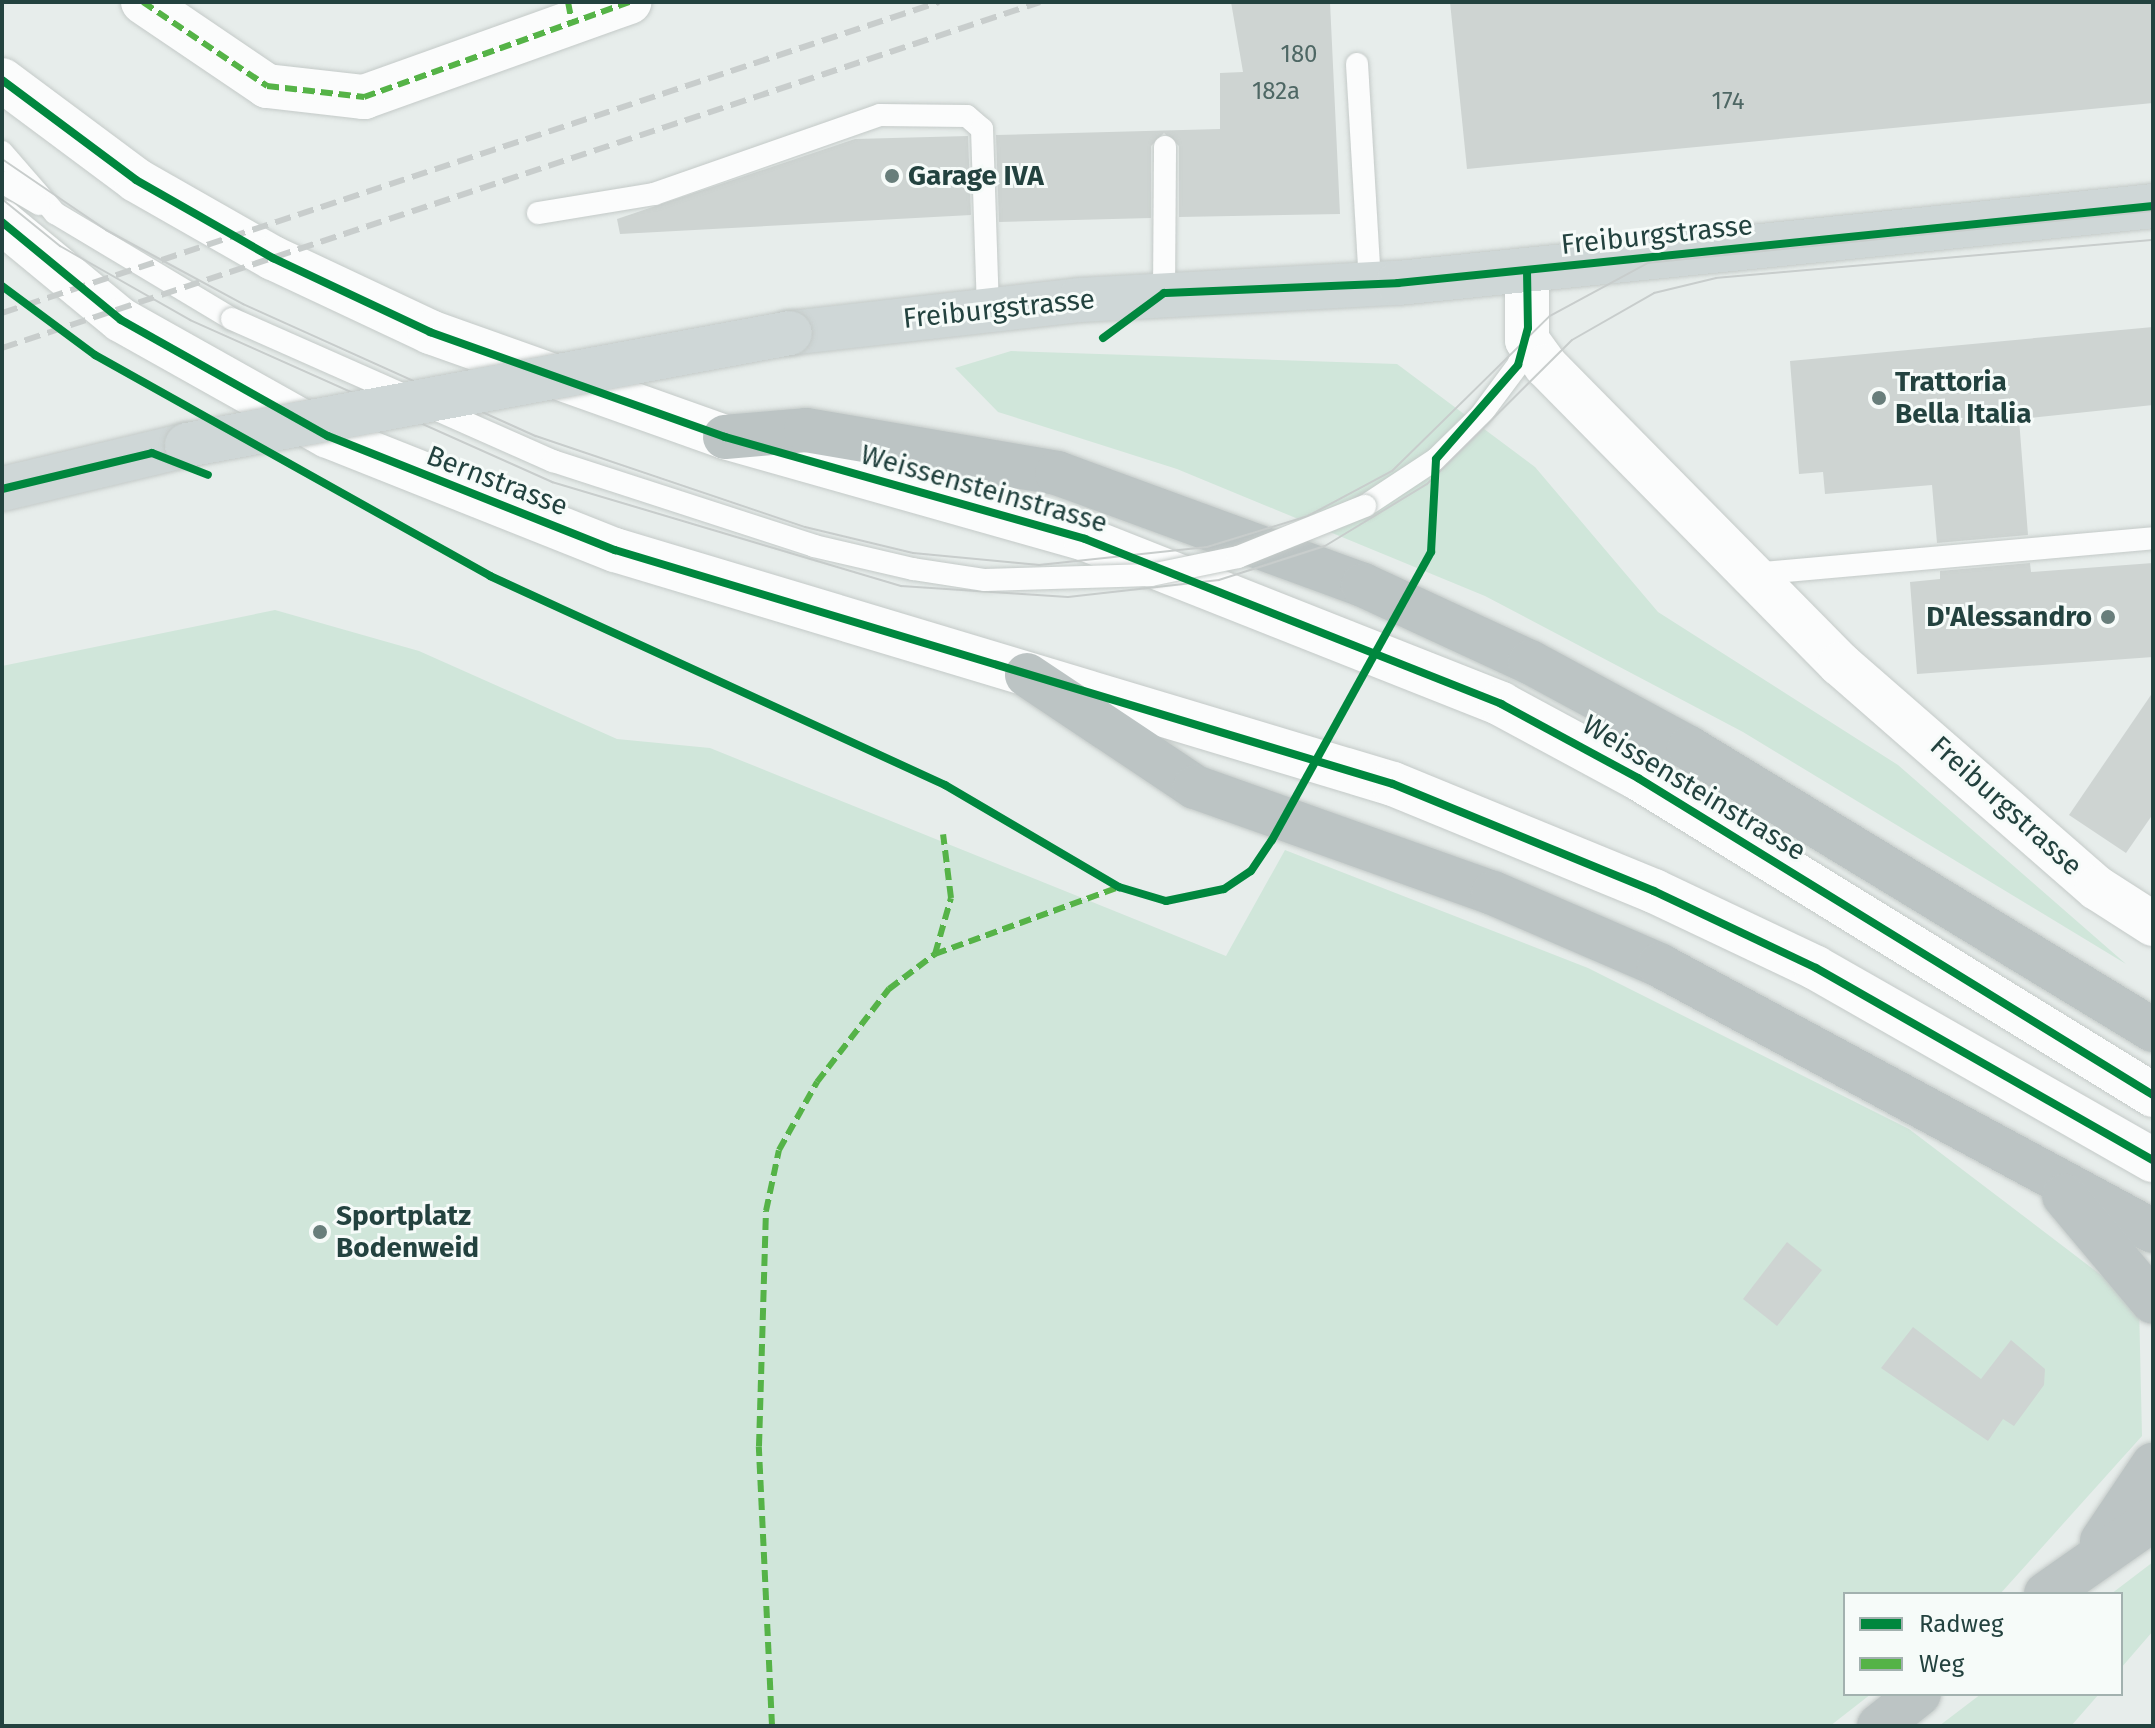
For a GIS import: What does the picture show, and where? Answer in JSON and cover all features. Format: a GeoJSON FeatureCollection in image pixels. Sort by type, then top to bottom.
{"type":"FeatureCollection","features":[{"type":"Feature","properties":{"kind":"highway"},"geometry":{"type":"LineString","coordinates":[[725,437],[806,430],[1057,473],[1363,585],[1663,733],[2153,1030]]}},
{"type":"Feature","properties":{"kind":"highway"},"geometry":{"type":"LineString","coordinates":[[1027,675],[1195,787],[1493,893],[1659,965],[2029,1160],[2153,1231]]}},
{"type":"Feature","properties":{"kind":"highway"},"geometry":{"type":"LineString","coordinates":[[2029,1160],[2112,1246],[2153,1302]]}},
{"type":"Feature","properties":{"kind":"highway"},"geometry":{"type":"LineString","coordinates":[[2086,1562],[2153,1465]]}},
{"type":"Feature","properties":{"kind":"highway"},"geometry":{"type":"LineString","coordinates":[[2048,1592],[2086,1562],[2153,1519]]}},
{"type":"Feature","properties":{"kind":"highway"},"geometry":{"type":"LineString","coordinates":[[1879,1726],[1916,1696]]}},
{"type":"Feature","properties":{"kind":"main road"},"geometry":{"type":"LineString","coordinates":[[143,2],[267,86],[364,97],[630,2]]}},
{"type":"Feature","properties":{"kind":"main road"},"geometry":{"type":"LineString","coordinates":[[2,80],[136,180],[273,258],[430,332],[725,437]]}},
{"type":"Feature","properties":{"kind":"main road"},"geometry":{"type":"LineString","coordinates":[[2,110],[119,197],[255,275],[413,349],[562,404],[725,437]]}},
{"type":"Feature","properties":{"kind":"main road","name":"Freiburgstrasse"},"geometry":{"type":"LineString","coordinates":[[2,489],[187,445],[790,333],[988,308],[1164,293],[1370,285],[2153,206]]}},
{"type":"Feature","properties":{"kind":"main road","name":"Bernstrasse"},"geometry":{"type":"LineString","coordinates":[[2,222],[121,320],[328,436],[615,550],[1027,675]]}},
{"type":"Feature","properties":{"kind":"main road"},"geometry":{"type":"LineString","coordinates":[[1527,270],[1527,340]]}},
{"type":"Feature","properties":{"kind":"main road","name":"Freiburgstrasse"},"geometry":{"type":"LineString","coordinates":[[1527,340],[1840,664],[2097,888],[2153,924]]}},
{"type":"Feature","properties":{"kind":"main road","name":"Weissensteinstrasse"},"geometry":{"type":"LineString","coordinates":[[725,437],[1085,539],[1475,692],[1638,778],[2153,1095]]}},
{"type":"Feature","properties":{"kind":"main road"},"geometry":{"type":"LineString","coordinates":[[1027,675],[1393,784],[1654,891],[1944,1035],[2153,1160]]}},
{"type":"Feature","properties":{"kind":"lane"},"geometry":{"type":"LineString","coordinates":[[1357,64],[1370,285]]}},
{"type":"Feature","properties":{"kind":"lane"},"geometry":{"type":"LineString","coordinates":[[538,213],[654,194],[880,115],[967,116],[982,129],[988,308]]}},
{"type":"Feature","properties":{"kind":"lane"},"geometry":{"type":"LineString","coordinates":[[1164,293],[1165,147]]}},
{"type":"Feature","properties":{"kind":"lane"},"geometry":{"type":"LineString","coordinates":[[2,152],[55,213]]}},
{"type":"Feature","properties":{"kind":"lane"},"geometry":{"type":"LineString","coordinates":[[2,182],[232,319],[553,461],[814,546],[927,571],[985,580],[1151,575],[1238,557],[1365,506],[1436,459],[1480,416],[1518,365],[1527,340]]}},
{"type":"Feature","properties":{"kind":"lane"},"geometry":{"type":"LineString","coordinates":[[1752,574],[2153,538]]}},
{"type":"Feature","properties":{"kind":"green space"},"geometry":{"type":"Polygon","coordinates":[[[1011,351],[1397,364],[1535,467],[1658,612],[1898,765],[2126,964],[1743,732],[1485,596],[1177,469],[998,412],[955,368],[1011,351]]]}},
{"type":"Feature","properties":{"kind":"green space"},"geometry":{"type":"Polygon","coordinates":[[[275,610],[419,651],[617,739],[710,748],[1226,956],[1285,850],[1588,968],[1909,1129],[2139,1304],[2142,1436],[2002,1592],[1843,1592],[1843,1696],[1868,1696],[1830,1726],[2,1726],[2,666],[275,610]]]}},
{"type":"Feature","properties":{"kind":"green space"},"geometry":{"type":"Polygon","coordinates":[[[2153,1562],[2153,1631],[2123,1666],[2123,1592],[2114,1592],[2153,1562]]]}},
{"type":"Feature","properties":{"kind":"green space"},"geometry":{"type":"Polygon","coordinates":[[[1978,1696],[2097,1696],[2071,1726],[1939,1726],[1978,1696]]]}},
{"type":"Feature","properties":{"kind":"building"},"geometry":{"type":"Polygon","coordinates":[[[1231,2],[1330,2],[1340,214],[1179,217],[1179,146],[1164,133],[1151,146],[1151,218],[999,222],[996,135],[1220,129],[1220,73],[1243,72],[1231,2]]]}},
{"type":"Feature","properties":{"kind":"building"},"geometry":{"type":"Polygon","coordinates":[[[1450,2],[2153,2],[2153,103],[1467,169],[1450,2]]]}},
{"type":"Feature","properties":{"kind":"building"},"geometry":{"type":"Polygon","coordinates":[[[968,136],[971,215],[620,234],[617,219],[855,139],[968,136]]]}},
{"type":"Feature","properties":{"kind":"building"},"geometry":{"type":"Polygon","coordinates":[[[2153,327],[2153,405],[2019,419],[2028,535],[1937,543],[1932,485],[1825,494],[1823,472],[1799,474],[1790,361],[2153,327]]]}},
{"type":"Feature","properties":{"kind":"building"},"geometry":{"type":"Polygon","coordinates":[[[2030,563],[2031,572],[2153,563],[2153,657],[1917,674],[1910,582],[1940,579],[1940,571],[2030,563]]]}},
{"type":"Feature","properties":{"kind":"building"},"geometry":{"type":"Polygon","coordinates":[[[2153,692],[2153,814],[2126,853],[2069,815],[2153,692]]]}},
{"type":"Feature","properties":{"kind":"building"},"geometry":{"type":"Polygon","coordinates":[[[1787,1242],[1822,1270],[1777,1326],[1743,1299],[1787,1242]]]}},
{"type":"Feature","properties":{"kind":"building"},"geometry":{"type":"Polygon","coordinates":[[[1913,1327],[1981,1379],[2011,1340],[2045,1369],[2044,1385],[2014,1426],[2003,1419],[1988,1441],[1881,1368],[1913,1327]]]}},
{"type":"Feature","properties":{"kind":"tram line"},"geometry":{"type":"LineString","coordinates":[[2,159],[106,230],[243,304],[536,436],[805,527],[913,553],[1039,565],[1207,547],[1308,516],[1392,471],[1550,316],[1648,263],[2153,211]]}},
{"type":"Feature","properties":{"kind":"tram line"},"geometry":{"type":"LineString","coordinates":[[2,199],[60,246],[190,320],[552,482],[901,586],[1068,597],[1219,580],[1325,546],[1427,484],[1572,340],[1654,293],[1716,278],[2153,240]]}},
{"type":"Feature","properties":{"kind":"railway"},"geometry":{"type":"LineString","coordinates":[[2,313],[939,2]]}},
{"type":"Feature","properties":{"kind":"railway"},"geometry":{"type":"LineString","coordinates":[[2,348],[1040,2]]}},
{"type":"Feature","properties":{"kind":"marked path"},"geometry":{"type":"LineString","coordinates":[[143,2],[267,86],[364,97],[630,2]]}},
{"type":"Feature","properties":{"kind":"marked path"},"geometry":{"type":"LineString","coordinates":[[568,2],[572,23]]}},
{"type":"Feature","properties":{"kind":"marked path"},"geometry":{"type":"LineString","coordinates":[[935,954],[951,898],[943,834]]}},
{"type":"Feature","properties":{"kind":"marked path"},"geometry":{"type":"LineString","coordinates":[[772,1726],[759,1446],[766,1211],[779,1150],[817,1082],[889,989],[935,954],[1119,887]]}},
{"type":"Feature","properties":{"kind":"cycle path"},"geometry":{"type":"LineString","coordinates":[[2,80],[136,180],[273,258],[430,332],[725,437],[1085,539],[1501,704],[1638,778],[2153,1095]]}},
{"type":"Feature","properties":{"kind":"cycle path"},"geometry":{"type":"LineString","coordinates":[[1103,338],[1164,293],[1398,283],[2153,206]]}},
{"type":"Feature","properties":{"kind":"cycle path"},"geometry":{"type":"LineString","coordinates":[[2,222],[121,320],[328,436],[615,550],[1393,784],[1654,891],[1816,968],[2153,1160]]}},
{"type":"Feature","properties":{"kind":"cycle path"},"geometry":{"type":"LineString","coordinates":[[2,286],[95,355],[490,576],[945,785],[1119,887],[1166,901],[1224,889],[1251,871],[1272,840],[1431,552],[1436,459],[1518,365],[1528,328],[1527,270]]}},
{"type":"Feature","properties":{"kind":"cycle path"},"geometry":{"type":"LineString","coordinates":[[2,489],[152,453],[208,475]]}},
{"type":"Feature","properties":{"kind":"place","name":"Garage IVA"},"geometry":{"type":"Point","coordinates":[892,176]}},
{"type":"Feature","properties":{"kind":"place","name":"Trattoria Bella Italia"},"geometry":{"type":"Point","coordinates":[1879,398]}},
{"type":"Feature","properties":{"kind":"place","name":"D'Alessandro"},"geometry":{"type":"Point","coordinates":[2108,617]}},
{"type":"Feature","properties":{"kind":"place","name":"Sportplatz Bodenweid"},"geometry":{"type":"Point","coordinates":[320,1232]}}]}
